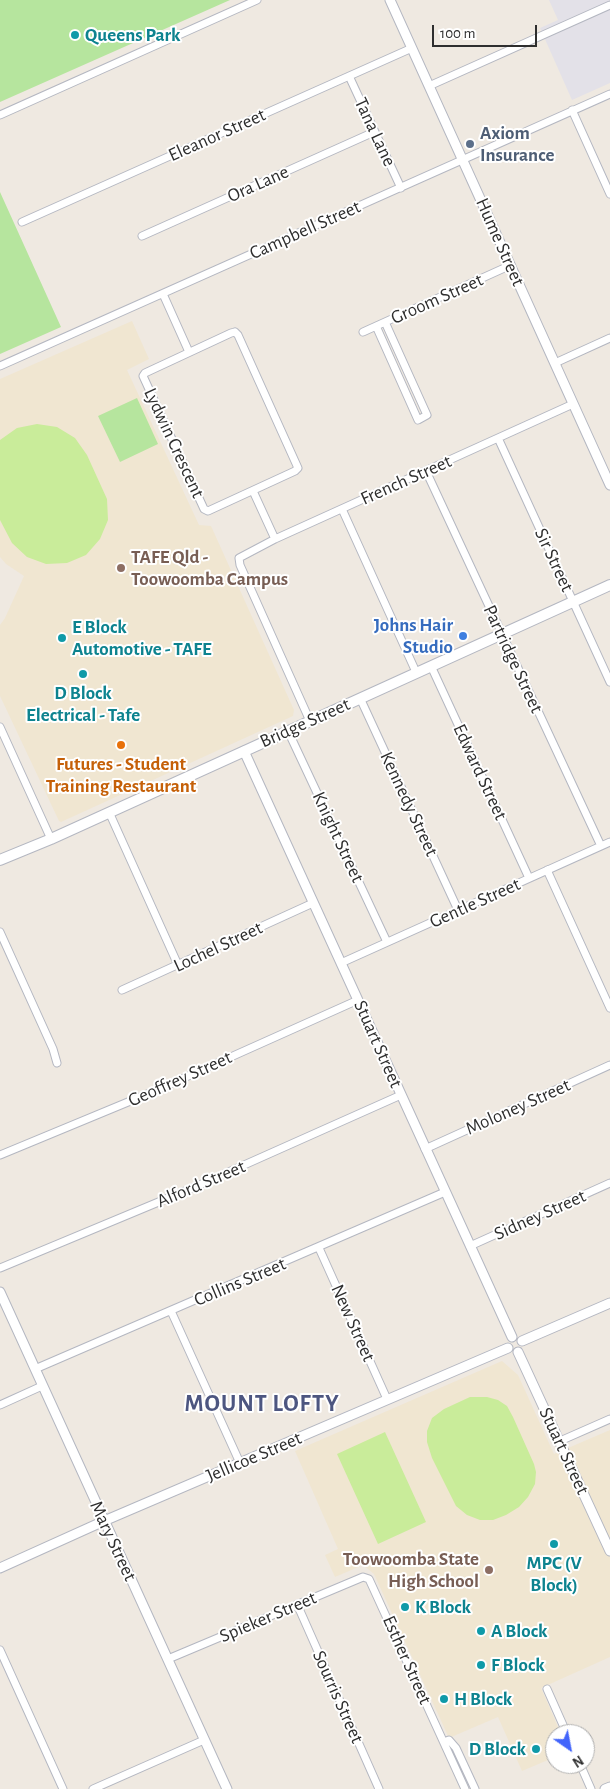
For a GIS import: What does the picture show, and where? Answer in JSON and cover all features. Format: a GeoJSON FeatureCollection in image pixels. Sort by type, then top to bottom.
{"type":"FeatureCollection","features":[{"type":"Feature","properties":{"kind":"main road","name":"Bridge Street"},"geometry":{"type":"LineString","coordinates":[[0,860],[51,839],[610,585]]}},
{"type":"Feature","properties":{"kind":"street"},"geometry":{"type":"LineString","coordinates":[[0,115],[256,0]]}},
{"type":"Feature","properties":{"kind":"street","name":"Hume Street"},"geometry":{"type":"LineString","coordinates":[[390,0],[610,485]]}},
{"type":"Feature","properties":{"kind":"street"},"geometry":{"type":"LineString","coordinates":[[429,86],[610,5]]}},
{"type":"Feature","properties":{"kind":"street","name":"Eleanor Street"},"geometry":{"type":"LineString","coordinates":[[22,222],[412,48]]}},
{"type":"Feature","properties":{"kind":"street","name":"Tana Lane"},"geometry":{"type":"LineString","coordinates":[[349,76],[400,188]]}},
{"type":"Feature","properties":{"kind":"street","name":"Campbell Street"},"geometry":{"type":"LineString","coordinates":[[0,366],[610,94]]}},
{"type":"Feature","properties":{"kind":"street"},"geometry":{"type":"LineString","coordinates":[[572,110],[610,194]]}},
{"type":"Feature","properties":{"kind":"street","name":"Ora Lane"},"geometry":{"type":"LineString","coordinates":[[142,236],[374,132]]}},
{"type":"Feature","properties":{"kind":"street","name":"Groom Street"},"geometry":{"type":"LineString","coordinates":[[363,332],[511,265]]}},
{"type":"Feature","properties":{"kind":"street"},"geometry":{"type":"LineString","coordinates":[[163,294],[189,352]]}},
{"type":"Feature","properties":{"kind":"street"},"geometry":{"type":"LineString","coordinates":[[376,326],[418,420],[427,415],[385,322]]}},
{"type":"Feature","properties":{"kind":"street","name":"Lydwin Crescent"},"geometry":{"type":"LineString","coordinates":[[233,332],[238,334],[298,464],[296,470],[253,491],[209,511],[204,509],[143,376],[145,373],[233,332]]}},
{"type":"Feature","properties":{"kind":"street"},"geometry":{"type":"LineString","coordinates":[[555,363],[610,338]]}},
{"type":"Feature","properties":{"kind":"street","name":"French Street"},"geometry":{"type":"LineString","coordinates":[[310,720],[240,565],[239,558],[275,539],[573,404]]}},
{"type":"Feature","properties":{"kind":"street","name":"Sir Street"},"geometry":{"type":"LineString","coordinates":[[498,438],[610,682]]}},
{"type":"Feature","properties":{"kind":"street","name":"Partridge Street"},"geometry":{"type":"LineString","coordinates":[[426,471],[601,846]]}},
{"type":"Feature","properties":{"kind":"street"},"geometry":{"type":"LineString","coordinates":[[253,491],[275,539]]}},
{"type":"Feature","properties":{"kind":"street"},"geometry":{"type":"LineString","coordinates":[[342,509],[416,672]]}},
{"type":"Feature","properties":{"kind":"street","name":"Edward Street"},"geometry":{"type":"LineString","coordinates":[[431,666],[529,878]]}},
{"type":"Feature","properties":{"kind":"street","name":"Kennedy Street"},"geometry":{"type":"LineString","coordinates":[[360,698],[458,910]]}},
{"type":"Feature","properties":{"kind":"street"},"geometry":{"type":"LineString","coordinates":[[0,727],[51,839]]}},
{"type":"Feature","properties":{"kind":"street","name":"Knight Street"},"geometry":{"type":"LineString","coordinates":[[288,731],[387,942]]}},
{"type":"Feature","properties":{"kind":"street","name":"Stuart Street"},"geometry":{"type":"LineString","coordinates":[[244,750],[512,1337]]}},
{"type":"Feature","properties":{"kind":"street"},"geometry":{"type":"LineString","coordinates":[[109,812],[178,965]]}},
{"type":"Feature","properties":{"kind":"street","name":"Gentle Street"},"geometry":{"type":"LineString","coordinates":[[341,963],[610,842]]}},
{"type":"Feature","properties":{"kind":"street"},"geometry":{"type":"LineString","coordinates":[[547,870],[610,1008]]}},
{"type":"Feature","properties":{"kind":"street","name":"Lochel Street"},"geometry":{"type":"LineString","coordinates":[[122,990],[313,903]]}},
{"type":"Feature","properties":{"kind":"street"},"geometry":{"type":"LineString","coordinates":[[0,932],[53,1049],[57,1063]]}},
{"type":"Feature","properties":{"kind":"street","name":"Geoffrey Street"},"geometry":{"type":"LineString","coordinates":[[0,1154],[157,1090],[358,1000]]}},
{"type":"Feature","properties":{"kind":"street","name":"Moloney Street"},"geometry":{"type":"LineString","coordinates":[[425,1149],[610,1065]]}},
{"type":"Feature","properties":{"kind":"street","name":"Alford Street"},"geometry":{"type":"LineString","coordinates":[[0,1268],[197,1186],[401,1095]]}},
{"type":"Feature","properties":{"kind":"street","name":"Sidney Street"},"geometry":{"type":"LineString","coordinates":[[470,1246],[610,1183]]}},
{"type":"Feature","properties":{"kind":"street","name":"Collins Street"},"geometry":{"type":"LineString","coordinates":[[35,1369],[445,1192]]}},
{"type":"Feature","properties":{"kind":"street","name":"New Street"},"geometry":{"type":"LineString","coordinates":[[319,1248],[387,1399]]}},
{"type":"Feature","properties":{"kind":"street","name":"Mary Street"},"geometry":{"type":"LineString","coordinates":[[0,1292],[227,1789]]}},
{"type":"Feature","properties":{"kind":"street"},"geometry":{"type":"LineString","coordinates":[[522,1341],[610,1303]]}},
{"type":"Feature","properties":{"kind":"street"},"geometry":{"type":"LineString","coordinates":[[171,1311],[240,1463]]}},
{"type":"Feature","properties":{"kind":"street"},"geometry":{"type":"LineString","coordinates":[[517,1336],[522,1341],[522,1348],[518,1352],[511,1351],[508,1348],[507,1343],[512,1337],[517,1336]]}},
{"type":"Feature","properties":{"kind":"street","name":"Jellicoe Street"},"geometry":{"type":"LineString","coordinates":[[0,1568],[104,1521],[508,1348]]}},
{"type":"Feature","properties":{"kind":"street","name":"Stuart Street"},"geometry":{"type":"LineString","coordinates":[[518,1352],[610,1551]]}},
{"type":"Feature","properties":{"kind":"street"},"geometry":{"type":"LineString","coordinates":[[0,1405],[42,1386]]}},
{"type":"Feature","properties":{"kind":"street"},"geometry":{"type":"LineString","coordinates":[[560,1441],[610,1419]]}},
{"type":"Feature","properties":{"kind":"street","name":"Spieker Street"},"geometry":{"type":"LineString","coordinates":[[168,1659],[363,1577],[369,1579]]}},
{"type":"Feature","properties":{"kind":"street","name":"Esther Street"},"geometry":{"type":"LineString","coordinates":[[369,1579],[464,1789]]}},
{"type":"Feature","properties":{"kind":"street","name":"Sourris Street"},"geometry":{"type":"LineString","coordinates":[[297,1604],[379,1789]]}},
{"type":"Feature","properties":{"kind":"street"},"geometry":{"type":"LineString","coordinates":[[0,1650],[63,1789]]}},
{"type":"Feature","properties":{"kind":"street"},"geometry":{"type":"LineString","coordinates":[[547,1689],[563,1724]]}},
{"type":"Feature","properties":{"kind":"street"},"geometry":{"type":"LineString","coordinates":[[93,1789],[204,1740]]}},
{"type":"Feature","properties":{"kind":"street","name":"Esther Street"},"geometry":{"type":"LineString","coordinates":[[444,1742],[449,1740],[456,1748],[475,1789]]}},
{"type":"Feature","properties":{"kind":"street"},"geometry":{"type":"LineString","coordinates":[[584,1774],[591,1789]]}},
{"type":"Feature","properties":{"kind":"street"},"geometry":{"type":"LineString","coordinates":[[605,1789],[610,1787]]}},
{"type":"Feature","properties":{"kind":"shaded area"},"geometry":{"type":"Polygon","coordinates":[[[549,0],[610,0],[610,83],[572,100],[540,28],[558,20],[549,0]]]}},
{"type":"Feature","properties":{"kind":"shaded area","name":"TAFE Qld - Toowoomba Campus"},"geometry":{"type":"Polygon","coordinates":[[[132,321],[149,359],[127,370],[199,525],[211,526],[294,710],[293,716],[61,822],[0,696],[0,625],[24,576],[6,564],[0,557],[0,379],[132,321]]]}},
{"type":"Feature","properties":{"kind":"shaded area","name":"Toowoomba State High School"},"geometry":{"type":"Polygon","coordinates":[[[502,1361],[518,1375],[554,1454],[610,1430],[610,1657],[541,1688],[557,1724],[545,1724],[545,1761],[522,1771],[498,1717],[449,1738],[374,1574],[363,1565],[335,1577],[325,1555],[338,1549],[295,1451],[502,1361]]]}},
{"type":"Feature","properties":{"kind":"green space","name":"Queens Park"},"geometry":{"type":"Polygon","coordinates":[[[0,0],[230,0],[0,102],[0,0]]]}},
{"type":"Feature","properties":{"kind":"green space"},"geometry":{"type":"Polygon","coordinates":[[[0,192],[61,327],[0,354],[0,192]]]}},
{"type":"Feature","properties":{"kind":"green space"},"geometry":{"type":"Polygon","coordinates":[[[137,398],[158,444],[120,462],[98,416],[137,398]]]}},
{"type":"Feature","properties":{"kind":"green space"},"geometry":{"type":"Polygon","coordinates":[[[37,424],[57,427],[75,438],[87,455],[107,499],[108,520],[100,539],[86,555],[67,563],[46,564],[27,557],[12,543],[0,520],[0,440],[17,428],[37,424]]]}},
{"type":"Feature","properties":{"kind":"green space"},"geometry":{"type":"Polygon","coordinates":[[[470,1397],[487,1397],[498,1400],[507,1406],[536,1472],[535,1484],[528,1497],[519,1507],[493,1520],[480,1520],[467,1515],[456,1506],[432,1458],[427,1442],[427,1431],[432,1418],[444,1409],[470,1397]]]}},
{"type":"Feature","properties":{"kind":"green space"},"geometry":{"type":"Polygon","coordinates":[[[385,1432],[426,1522],[378,1544],[337,1454],[385,1432]]]}},
{"type":"Feature","properties":{"kind":"place","name":"Queens Park"},"geometry":{"type":"Point","coordinates":[75,35]}},
{"type":"Feature","properties":{"kind":"place","name":"Axiom Insurance"},"geometry":{"type":"Point","coordinates":[470,144]}},
{"type":"Feature","properties":{"kind":"place","name":"TAFE Qld - Toowoomba Campus"},"geometry":{"type":"Point","coordinates":[121,568]}},
{"type":"Feature","properties":{"kind":"place","name":"Johns Hair Studio"},"geometry":{"type":"Point","coordinates":[463,636]}},
{"type":"Feature","properties":{"kind":"place","name":"E Block Automotive - TAFE"},"geometry":{"type":"Point","coordinates":[62,638]}},
{"type":"Feature","properties":{"kind":"place","name":"D Block Electrical - Tafe"},"geometry":{"type":"Point","coordinates":[83,674]}},
{"type":"Feature","properties":{"kind":"place","name":"Futures - Student Training Restaurant"},"geometry":{"type":"Point","coordinates":[121,745]}},
{"type":"Feature","properties":{"kind":"place","name":"MPC (V Block)"},"geometry":{"type":"Point","coordinates":[554,1544]}},
{"type":"Feature","properties":{"kind":"place","name":"Toowoomba State High School"},"geometry":{"type":"Point","coordinates":[489,1570]}},
{"type":"Feature","properties":{"kind":"place","name":"K Block"},"geometry":{"type":"Point","coordinates":[405,1607]}},
{"type":"Feature","properties":{"kind":"place","name":"A Block"},"geometry":{"type":"Point","coordinates":[481,1631]}},
{"type":"Feature","properties":{"kind":"place","name":"F Block"},"geometry":{"type":"Point","coordinates":[481,1665]}},
{"type":"Feature","properties":{"kind":"place","name":"H Block"},"geometry":{"type":"Point","coordinates":[444,1699]}},
{"type":"Feature","properties":{"kind":"place","name":"D Block"},"geometry":{"type":"Point","coordinates":[536,1749]}},
{"type":"Feature","properties":{"kind":"district","name":"MOUNT LOFTY"},"geometry":{"type":"Point","coordinates":[262,1404]}}]}
